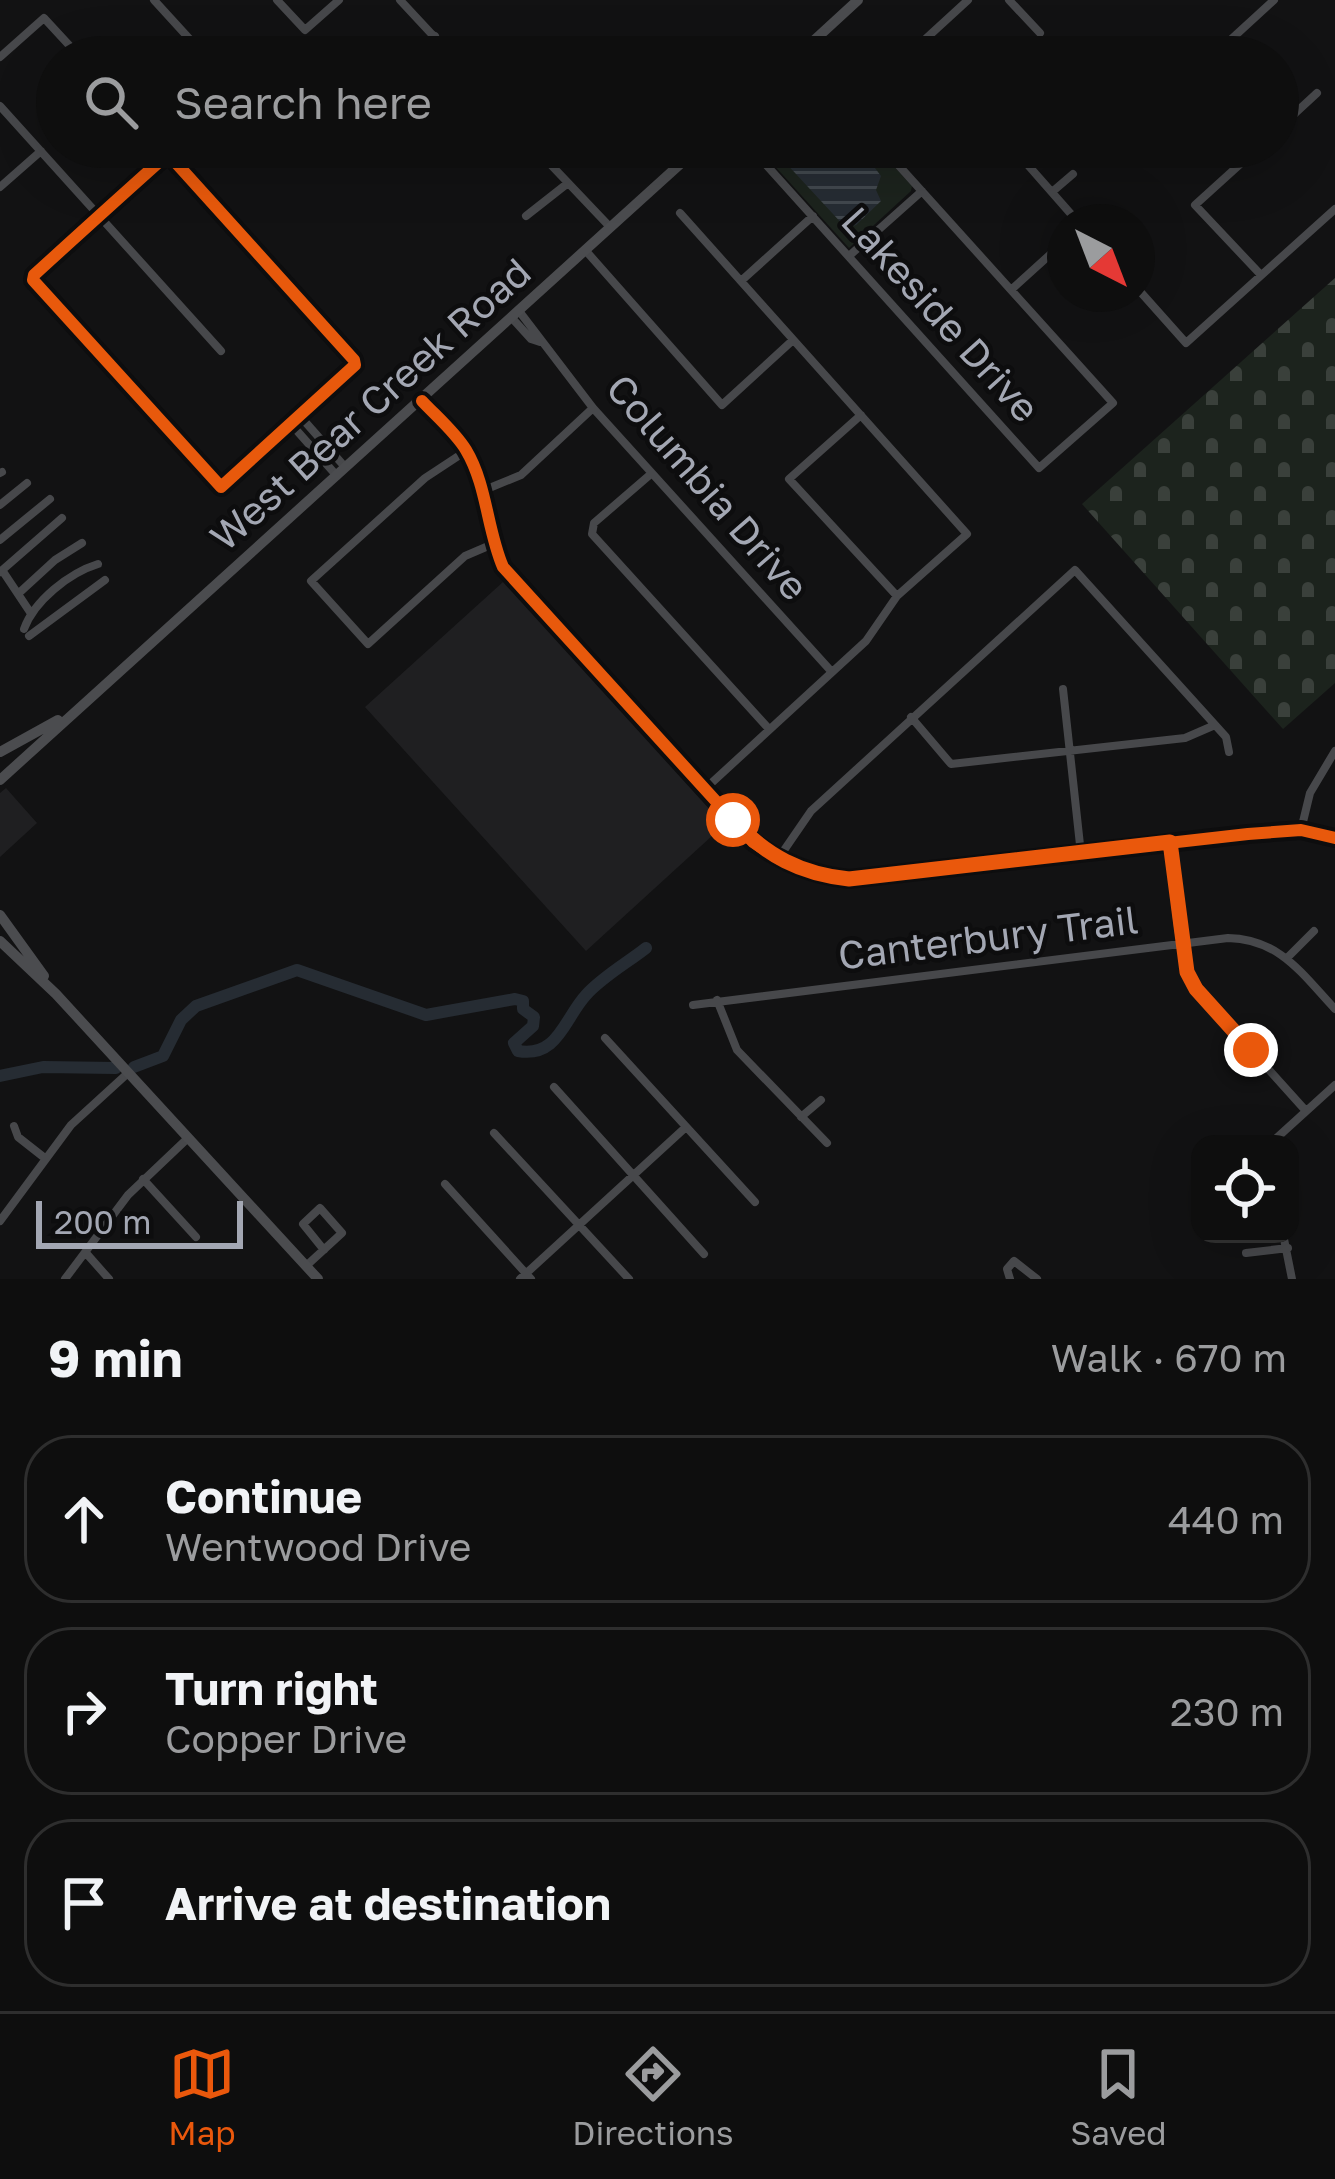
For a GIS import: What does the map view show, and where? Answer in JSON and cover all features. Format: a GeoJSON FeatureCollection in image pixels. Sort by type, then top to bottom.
{"type":"FeatureCollection","features":[{"type":"Feature","properties":{"kind":"main road"},"geometry":{"type":"LineString","coordinates":[[819,36],[858,0]]}},
{"type":"Feature","properties":{"kind":"main road","name":"West Bear Creek Road"},"geometry":{"type":"LineString","coordinates":[[0,779],[676,168]]}},
{"type":"Feature","properties":{"kind":"main road","name":"West Bear Creek Road"},"geometry":{"type":"LineString","coordinates":[[0,752],[81,705]]}},
{"type":"Feature","properties":{"kind":"main road"},"geometry":{"type":"LineString","coordinates":[[0,915],[56,994]]}},
{"type":"Feature","properties":{"kind":"main road"},"geometry":{"type":"LineString","coordinates":[[0,941],[56,994],[318,1279]]}},
{"type":"Feature","properties":{"kind":"street"},"geometry":{"type":"LineString","coordinates":[[154,0],[187,36]]}},
{"type":"Feature","properties":{"kind":"street"},"geometry":{"type":"LineString","coordinates":[[277,0],[305,30],[339,0]]}},
{"type":"Feature","properties":{"kind":"street"},"geometry":{"type":"LineString","coordinates":[[400,0],[435,36]]}},
{"type":"Feature","properties":{"kind":"street"},"geometry":{"type":"LineString","coordinates":[[929,36],[968,0]]}},
{"type":"Feature","properties":{"kind":"street"},"geometry":{"type":"LineString","coordinates":[[1010,0],[1040,33]]}},
{"type":"Feature","properties":{"kind":"street"},"geometry":{"type":"LineString","coordinates":[[1235,36],[1274,0]]}},
{"type":"Feature","properties":{"kind":"street"},"geometry":{"type":"LineString","coordinates":[[0,57],[44,18],[61,36]]}},
{"type":"Feature","properties":{"kind":"street"},"geometry":{"type":"LineString","coordinates":[[1299,110],[1317,93]]}},
{"type":"Feature","properties":{"kind":"street"},"geometry":{"type":"LineString","coordinates":[[0,106],[36,146]]}},
{"type":"Feature","properties":{"kind":"street"},"geometry":{"type":"LineString","coordinates":[[0,187],[36,155]]}},
{"type":"Feature","properties":{"kind":"street"},"geometry":{"type":"LineString","coordinates":[[56,168],[221,351]]}},
{"type":"Feature","properties":{"kind":"street"},"geometry":{"type":"LineString","coordinates":[[149,168],[33,280],[221,487],[355,365],[184,168]]}},
{"type":"Feature","properties":{"kind":"street"},"geometry":{"type":"LineString","coordinates":[[554,168],[611,228]]}},
{"type":"Feature","properties":{"kind":"street","name":"Lakeside Drive"},"geometry":{"type":"LineString","coordinates":[[769,168],[1039,468],[1113,403],[1011,290]]}},
{"type":"Feature","properties":{"kind":"street"},"geometry":{"type":"LineString","coordinates":[[901,168],[1011,290],[1047,257]]}},
{"type":"Feature","properties":{"kind":"street"},"geometry":{"type":"LineString","coordinates":[[1030,168],[1062,204]]}},
{"type":"Feature","properties":{"kind":"street"},"geometry":{"type":"LineString","coordinates":[[1236,168],[1196,205],[1261,275]]}},
{"type":"Feature","properties":{"kind":"street"},"geometry":{"type":"LineString","coordinates":[[1052,193],[1073,174]]}},
{"type":"Feature","properties":{"kind":"street"},"geometry":{"type":"LineString","coordinates":[[526,216],[568,183]]}},
{"type":"Feature","properties":{"kind":"street"},"geometry":{"type":"LineString","coordinates":[[849,256],[922,191]]}},
{"type":"Feature","properties":{"kind":"street"},"geometry":{"type":"LineString","coordinates":[[1155,308],[1186,343],[1335,209]]}},
{"type":"Feature","properties":{"kind":"street"},"geometry":{"type":"LineString","coordinates":[[680,214],[967,534],[896,596],[866,641],[705,789]]}},
{"type":"Feature","properties":{"kind":"street"},"geometry":{"type":"LineString","coordinates":[[741,281],[814,216]]}},
{"type":"Feature","properties":{"kind":"street"},"geometry":{"type":"LineString","coordinates":[[586,251],[722,405],[794,340]]}},
{"type":"Feature","properties":{"kind":"street","name":"Columbia Drive"},"geometry":{"type":"LineString","coordinates":[[514,313],[531,339],[541,342],[574,378],[593,409],[831,671]]}},
{"type":"Feature","properties":{"kind":"street"},"geometry":{"type":"LineString","coordinates":[[422,400],[466,451],[503,567],[753,842],[778,859],[823,876],[849,879],[1300,830],[1335,838]]}},
{"type":"Feature","properties":{"kind":"street"},"geometry":{"type":"LineString","coordinates":[[482,491],[521,475],[593,409]]}},
{"type":"Feature","properties":{"kind":"street"},"geometry":{"type":"LineString","coordinates":[[860,415],[789,479],[896,596]]}},
{"type":"Feature","properties":{"kind":"street"},"geometry":{"type":"LineString","coordinates":[[300,416],[341,471]]}},
{"type":"Feature","properties":{"kind":"street"},"geometry":{"type":"LineString","coordinates":[[291,424],[341,471]]}},
{"type":"Feature","properties":{"kind":"street"},"geometry":{"type":"LineString","coordinates":[[466,451],[424,478],[310,581],[368,644],[465,556],[494,544]]}},
{"type":"Feature","properties":{"kind":"street"},"geometry":{"type":"LineString","coordinates":[[652,472],[594,523],[592,534],[769,729]]}},
{"type":"Feature","properties":{"kind":"street"},"geometry":{"type":"LineString","coordinates":[[0,506],[27,483]]}},
{"type":"Feature","properties":{"kind":"street"},"geometry":{"type":"LineString","coordinates":[[0,540],[50,499]]}},
{"type":"Feature","properties":{"kind":"street"},"geometry":{"type":"LineString","coordinates":[[62,518],[1,571],[30,612],[27,633],[105,580]]}},
{"type":"Feature","properties":{"kind":"street"},"geometry":{"type":"LineString","coordinates":[[19,593],[82,543]]}},
{"type":"Feature","properties":{"kind":"street"},"geometry":{"type":"LineString","coordinates":[[30,612],[65,581],[98,564]]}},
{"type":"Feature","properties":{"kind":"street"},"geometry":{"type":"LineString","coordinates":[[778,859],[811,811],[1075,570],[1226,736],[1229,752]]}},
{"type":"Feature","properties":{"kind":"street"},"geometry":{"type":"LineString","coordinates":[[1063,689],[1081,854]]}},
{"type":"Feature","properties":{"kind":"street"},"geometry":{"type":"LineString","coordinates":[[911,717],[951,764],[1185,738],[1215,725]]}},
{"type":"Feature","properties":{"kind":"street"},"geometry":{"type":"LineString","coordinates":[[1300,830],[1310,793],[1335,751]]}},
{"type":"Feature","properties":{"kind":"street"},"geometry":{"type":"LineString","coordinates":[[1170,842],[1187,972],[1196,989],[1306,1111]]}},
{"type":"Feature","properties":{"kind":"street"},"geometry":{"type":"LineString","coordinates":[[1313,932],[1288,957],[1335,1009]]}},
{"type":"Feature","properties":{"kind":"street","name":"Canterbury Trail"},"geometry":{"type":"LineString","coordinates":[[693,1005],[1182,944],[1250,939],[1288,957]]}},
{"type":"Feature","properties":{"kind":"street"},"geometry":{"type":"LineString","coordinates":[[717,1000],[737,1050],[827,1143]]}},
{"type":"Feature","properties":{"kind":"street"},"geometry":{"type":"LineString","coordinates":[[605,1038],[755,1202]]}},
{"type":"Feature","properties":{"kind":"street"},"geometry":{"type":"LineString","coordinates":[[0,1221],[71,1125],[128,1072]]}},
{"type":"Feature","properties":{"kind":"street"},"geometry":{"type":"LineString","coordinates":[[1280,1135],[1335,1085]]}},
{"type":"Feature","properties":{"kind":"street"},"geometry":{"type":"LineString","coordinates":[[554,1087],[704,1254]]}},
{"type":"Feature","properties":{"kind":"street"},"geometry":{"type":"LineString","coordinates":[[801,1117],[821,1100]]}},
{"type":"Feature","properties":{"kind":"street"},"geometry":{"type":"LineString","coordinates":[[14,1126],[17,1137],[46,1159]]}},
{"type":"Feature","properties":{"kind":"street"},"geometry":{"type":"LineString","coordinates":[[445,1184],[525,1277],[686,1127]]}},
{"type":"Feature","properties":{"kind":"street"},"geometry":{"type":"LineString","coordinates":[[494,1133],[629,1279]]}},
{"type":"Feature","properties":{"kind":"street"},"geometry":{"type":"LineString","coordinates":[[65,1279],[143,1179],[188,1138]]}},
{"type":"Feature","properties":{"kind":"street"},"geometry":{"type":"LineString","coordinates":[[143,1179],[196,1238]]}},
{"type":"Feature","properties":{"kind":"street"},"geometry":{"type":"LineString","coordinates":[[307,1266],[324,1250],[342,1233],[320,1208],[303,1225],[324,1250]]}},
{"type":"Feature","properties":{"kind":"street"},"geometry":{"type":"LineString","coordinates":[[1286,1243],[1292,1279]]}},
{"type":"Feature","properties":{"kind":"street"},"geometry":{"type":"LineString","coordinates":[[1246,1253],[1288,1248]]}},
{"type":"Feature","properties":{"kind":"street"},"geometry":{"type":"LineString","coordinates":[[86,1253],[109,1279]]}},
{"type":"Feature","properties":{"kind":"street"},"geometry":{"type":"LineString","coordinates":[[1010,1279],[1007,1269],[1013,1262],[1037,1279]]}},
{"type":"Feature","properties":{"kind":"shaded area"},"geometry":{"type":"Polygon","coordinates":[[[790,168],[875,168],[881,176],[876,190],[881,201],[856,225],[846,228],[790,168]]]}},
{"type":"Feature","properties":{"kind":"shaded area"},"geometry":{"type":"Polygon","coordinates":[[[503,582],[724,825],[586,951],[365,707],[503,582]]]}},
{"type":"Feature","properties":{"kind":"shaded area"},"geometry":{"type":"Polygon","coordinates":[[[6,788],[37,823],[0,857],[0,793],[6,788]]]}},
{"type":"Feature","properties":{"kind":"green space"},"geometry":{"type":"Polygon","coordinates":[[[777,168],[895,168],[912,186],[849,248],[777,168]]]}},
{"type":"Feature","properties":{"kind":"green space"},"geometry":{"type":"Polygon","coordinates":[[[1335,278],[1335,683],[1283,729],[1082,504],[1335,278]]]}},
{"type":"Feature","properties":{"kind":"waterway"},"geometry":{"type":"LineString","coordinates":[[134,1067],[163,1056],[181,1020],[196,1006],[297,970],[426,1015],[523,1001],[523,1009],[534,1017],[533,1026],[514,1043],[518,1051],[532,1052],[559,1035],[592,988],[646,948]]}},
{"type":"Feature","properties":{"kind":"waterway"},"geometry":{"type":"LineString","coordinates":[[0,1076],[43,1067],[116,1068]]}},
{"type":"Feature","properties":{"kind":"cycle path"},"geometry":{"type":"LineString","coordinates":[[152,168],[33,280],[221,487],[355,365],[181,168]]}},
{"type":"Feature","properties":{"kind":"cycle path"},"geometry":{"type":"LineString","coordinates":[[422,401],[456,437],[473,464],[503,567],[753,842],[787,862],[849,879],[1248,834],[1301,830],[1335,838]]}},
{"type":"Feature","properties":{"kind":"route"},"geometry":{"type":"LineString","coordinates":[[733,820],[778,859],[823,876],[849,879],[1170,842],[1187,972],[1196,989],[1251,1050]]}}]}
